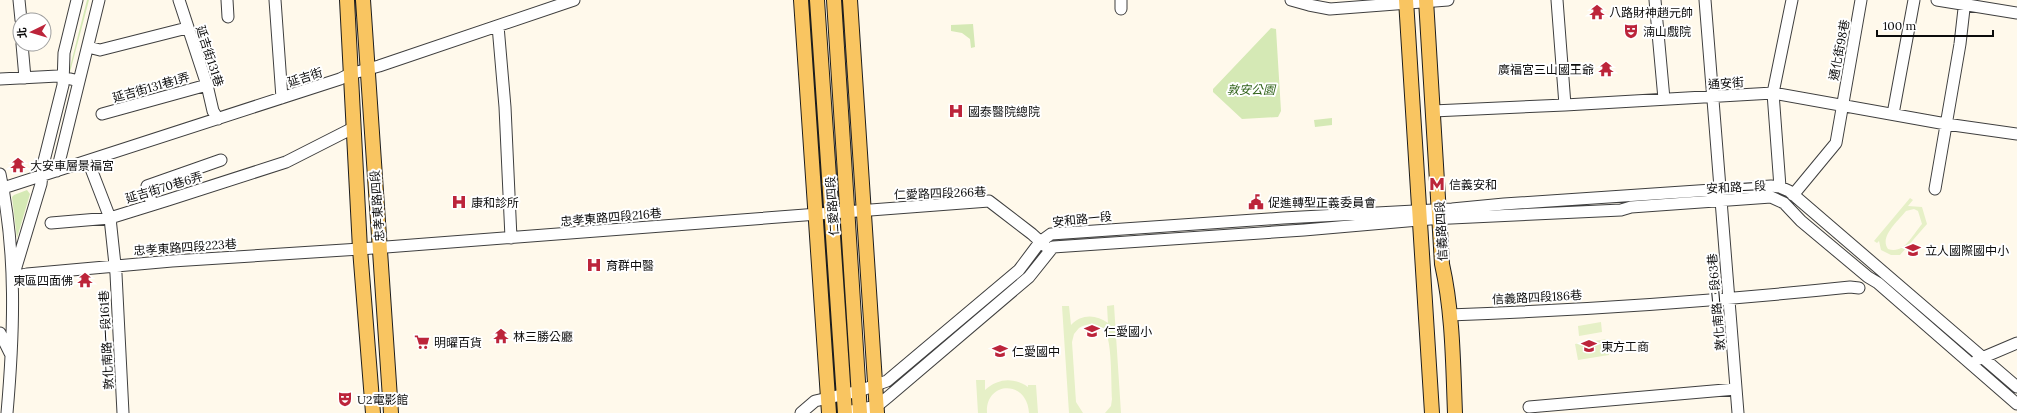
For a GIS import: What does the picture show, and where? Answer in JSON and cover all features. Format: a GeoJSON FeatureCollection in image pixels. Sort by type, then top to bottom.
{"type":"FeatureCollection","features":[{"type":"Feature","properties":{"kind":"main road","name":"忠孝東路四段"},"geometry":{"type":"LineString","coordinates":[[347,0],[360,249],[373,413]]}},
{"type":"Feature","properties":{"kind":"main road","name":"忠孝東路四段"},"geometry":{"type":"LineString","coordinates":[[363,0],[391,413]]}},
{"type":"Feature","properties":{"kind":"main road","name":"仁愛路四段"},"geometry":{"type":"LineString","coordinates":[[801,0],[829,413]]}},
{"type":"Feature","properties":{"kind":"main road","name":"仁愛路四段"},"geometry":{"type":"LineString","coordinates":[[817,0],[845,413]]}},
{"type":"Feature","properties":{"kind":"main road","name":"仁愛路四段"},"geometry":{"type":"LineString","coordinates":[[834,0],[860,411]]}},
{"type":"Feature","properties":{"kind":"main road"},"geometry":{"type":"LineString","coordinates":[[850,0],[877,409]]}},
{"type":"Feature","properties":{"kind":"main road","name":"信義路四段"},"geometry":{"type":"LineString","coordinates":[[1426,1],[1433,111],[1430,214],[1432,413]]}},
{"type":"Feature","properties":{"kind":"main road","name":"信義路四段"},"geometry":{"type":"LineString","coordinates":[[1406,2],[1430,214],[1446,285],[1455,413]]}},
{"type":"Feature","properties":{"kind":"street"},"geometry":{"type":"LineString","coordinates":[[19,0],[20,12]]}},
{"type":"Feature","properties":{"kind":"street"},"geometry":{"type":"LineString","coordinates":[[13,277],[41,184],[63,77],[64,53],[77,0]]}},
{"type":"Feature","properties":{"kind":"street"},"geometry":{"type":"LineString","coordinates":[[57,171],[99,0]]}},
{"type":"Feature","properties":{"kind":"street","name":"延吉街131巷"},"geometry":{"type":"LineString","coordinates":[[179,0],[207,85],[213,112],[218,119]]}},
{"type":"Feature","properties":{"kind":"street"},"geometry":{"type":"LineString","coordinates":[[227,0],[228,17]]}},
{"type":"Feature","properties":{"kind":"street"},"geometry":{"type":"LineString","coordinates":[[275,0],[282,98]]}},
{"type":"Feature","properties":{"kind":"street","name":"延吉街"},"geometry":{"type":"LineString","coordinates":[[2,189],[340,79],[350,74],[574,0]]}},
{"type":"Feature","properties":{"kind":"street"},"geometry":{"type":"LineString","coordinates":[[1291,0],[1309,6],[1330,8],[1448,0]]}},
{"type":"Feature","properties":{"kind":"street"},"geometry":{"type":"LineString","coordinates":[[1557,0],[1565,106]]}},
{"type":"Feature","properties":{"kind":"street"},"geometry":{"type":"LineString","coordinates":[[1655,0],[1664,99]]}},
{"type":"Feature","properties":{"kind":"street","name":"敦化南路二段63巷"},"geometry":{"type":"LineString","coordinates":[[1705,0],[1738,413]]}},
{"type":"Feature","properties":{"kind":"street"},"geometry":{"type":"LineString","coordinates":[[1780,187],[1773,93],[1792,0]]}},
{"type":"Feature","properties":{"kind":"street","name":"通化街98巷"},"geometry":{"type":"LineString","coordinates":[[1793,195],[1836,143],[1861,0]]}},
{"type":"Feature","properties":{"kind":"street"},"geometry":{"type":"LineString","coordinates":[[1893,114],[1914,0]]}},
{"type":"Feature","properties":{"kind":"street"},"geometry":{"type":"LineString","coordinates":[[1937,0],[1965,2],[2017,13]]}},
{"type":"Feature","properties":{"kind":"street"},"geometry":{"type":"LineString","coordinates":[[1935,189],[1960,44],[1965,2]]}},
{"type":"Feature","properties":{"kind":"street"},"geometry":{"type":"LineString","coordinates":[[498,26],[505,107],[511,238]]}},
{"type":"Feature","properties":{"kind":"street"},"geometry":{"type":"LineString","coordinates":[[88,48],[100,50],[187,28]]}},
{"type":"Feature","properties":{"kind":"street"},"geometry":{"type":"LineString","coordinates":[[22,52],[24,78]]}},
{"type":"Feature","properties":{"kind":"street"},"geometry":{"type":"LineString","coordinates":[[0,79],[58,76],[79,81]]}},
{"type":"Feature","properties":{"kind":"street","name":"延吉街131巷1弄"},"geometry":{"type":"LineString","coordinates":[[102,114],[207,85]]}},
{"type":"Feature","properties":{"kind":"street","name":"通安街"},"geometry":{"type":"LineString","coordinates":[[1433,111],[1565,106],[1773,93],[1946,124],[2017,134]]}},
{"type":"Feature","properties":{"kind":"street","name":"延吉街70巷6弄"},"geometry":{"type":"LineString","coordinates":[[51,223],[110,218],[152,205],[286,162],[353,128]]}},
{"type":"Feature","properties":{"kind":"street"},"geometry":{"type":"LineString","coordinates":[[152,205],[146,186],[221,160]]}},
{"type":"Feature","properties":{"kind":"street","name":"敦化南路一段161巷"},"geometry":{"type":"LineString","coordinates":[[88,161],[110,218],[115,266],[123,413]]}},
{"type":"Feature","properties":{"kind":"street"},"geometry":{"type":"LineString","coordinates":[[0,174],[5,250],[11,263],[13,277],[7,413]]}},
{"type":"Feature","properties":{"kind":"street","name":"安和路二段"},"geometry":{"type":"LineString","coordinates":[[1430,214],[1721,195],[1780,187],[1793,195],[2017,387]]}},
{"type":"Feature","properties":{"kind":"street","name":"安和路二段"},"geometry":{"type":"LineString","coordinates":[[1721,195],[1770,197],[1784,203],[1802,221],[1971,363],[2017,404]]}},
{"type":"Feature","properties":{"kind":"street","name":"仁愛路四段266巷"},"geometry":{"type":"LineString","coordinates":[[863,210],[989,201],[1049,250]]}},
{"type":"Feature","properties":{"kind":"street","name":"忠孝東路四段216巷"},"geometry":{"type":"LineString","coordinates":[[360,249],[863,210]]}},
{"type":"Feature","properties":{"kind":"street","name":"安和路一段"},"geometry":{"type":"LineString","coordinates":[[801,413],[814,401],[875,386],[887,381],[900,372],[1019,270],[1040,242],[1055,233],[1430,214]]}},
{"type":"Feature","properties":{"kind":"street","name":"安和路一段"},"geometry":{"type":"LineString","coordinates":[[1049,250],[1056,247],[1304,230],[1430,214]]}},
{"type":"Feature","properties":{"kind":"street","name":"忠孝東路四段223巷"},"geometry":{"type":"LineString","coordinates":[[13,277],[27,274],[115,266],[360,249]]}},
{"type":"Feature","properties":{"kind":"street"},"geometry":{"type":"LineString","coordinates":[[845,413],[877,409],[1029,277],[1049,250]]}},
{"type":"Feature","properties":{"kind":"street"},"geometry":{"type":"LineString","coordinates":[[0,258],[8,258],[11,263]]}},
{"type":"Feature","properties":{"kind":"street","name":"信義路四段186巷"},"geometry":{"type":"LineString","coordinates":[[1449,314],[1626,305],[1784,294],[1850,287],[1859,288]]}},
{"type":"Feature","properties":{"kind":"street"},"geometry":{"type":"LineString","coordinates":[[0,333],[10,354]]}},
{"type":"Feature","properties":{"kind":"street"},"geometry":{"type":"LineString","coordinates":[[1971,363],[2017,343]]}},
{"type":"Feature","properties":{"kind":"street"},"geometry":{"type":"LineString","coordinates":[[1529,407],[1736,389]]}},
{"type":"Feature","properties":{"kind":"green space"},"geometry":{"type":"Polygon","coordinates":[[[87,0],[89,0],[70,72],[69,71],[87,0]]]}},
{"type":"Feature","properties":{"kind":"green space"},"geometry":{"type":"Polygon","coordinates":[[[973,24],[975,47],[971,48],[970,39],[962,33],[951,31],[951,25],[973,24]]]}},
{"type":"Feature","properties":{"kind":"green space","name":"敦安公園"},"geometry":{"type":"Polygon","coordinates":[[[1271,28],[1276,29],[1281,111],[1278,117],[1242,119],[1213,92],[1213,89],[1271,28]]]}},
{"type":"Feature","properties":{"kind":"green space"},"geometry":{"type":"Polygon","coordinates":[[[1332,118],[1332,125],[1315,127],[1314,120],[1332,118]]]}},
{"type":"Feature","properties":{"kind":"green space"},"geometry":{"type":"Polygon","coordinates":[[[27,190],[30,194],[17,238],[12,197],[27,190]]]}},
{"type":"Feature","properties":{"kind":"green space"},"geometry":{"type":"Polygon","coordinates":[[[1910,198],[1913,200],[1908,206],[1922,207],[1927,224],[1900,255],[1891,255],[1881,250],[1879,241],[1877,243],[1874,241],[1910,198]],[[1914,209],[1906,211],[1894,224],[1886,239],[1888,249],[1899,249],[1912,238],[1922,224],[1918,211],[1914,209]]]}},
{"type":"Feature","properties":{"kind":"green space"},"geometry":{"type":"Polygon","coordinates":[[[1114,305],[1121,413],[1105,413],[1111,406],[1112,399],[1111,365],[1108,339],[1104,330],[1091,324],[1079,328],[1074,334],[1072,342],[1076,402],[1083,413],[1069,413],[1062,306],[1069,306],[1071,325],[1079,319],[1089,316],[1099,318],[1108,323],[1107,306],[1114,305]]]}},
{"type":"Feature","properties":{"kind":"green space"},"geometry":{"type":"Polygon","coordinates":[[[1601,322],[1602,332],[1579,336],[1578,326],[1601,322]]]}},
{"type":"Feature","properties":{"kind":"green space"},"geometry":{"type":"Polygon","coordinates":[[[1607,339],[1609,355],[1578,360],[1575,344],[1607,339]]]}},
{"type":"Feature","properties":{"kind":"green space"},"geometry":{"type":"Polygon","coordinates":[[[976,380],[985,380],[985,390],[995,383],[1006,380],[1012,380],[1028,387],[1028,385],[1036,385],[1038,413],[1029,413],[1027,402],[1021,394],[1006,388],[999,390],[992,395],[988,402],[987,413],[978,413],[976,380]]]}},
{"type":"Feature","properties":{"kind":"place","name":"八路財神趙元帥"},"geometry":{"type":"Point","coordinates":[1597,12]}},
{"type":"Feature","properties":{"kind":"place","name":"湳山戲院"},"geometry":{"type":"Point","coordinates":[1631,31]}},
{"type":"Feature","properties":{"kind":"place","name":"廣福宮三山國王爺"},"geometry":{"type":"Point","coordinates":[1606,69]}},
{"type":"Feature","properties":{"kind":"place","name":"國泰醫院總院"},"geometry":{"type":"Point","coordinates":[956,111]}},
{"type":"Feature","properties":{"kind":"place","name":"大安車層景福宮"},"geometry":{"type":"Point","coordinates":[18,165]}},
{"type":"Feature","properties":{"kind":"place","name":"信義安和"},"geometry":{"type":"Point","coordinates":[1437,184]}},
{"type":"Feature","properties":{"kind":"place","name":"康和診所"},"geometry":{"type":"Point","coordinates":[459,202]}},
{"type":"Feature","properties":{"kind":"place","name":"促進轉型正義委員會"},"geometry":{"type":"Point","coordinates":[1256,202]}},
{"type":"Feature","properties":{"kind":"place","name":"立人國際國中小"},"geometry":{"type":"Point","coordinates":[1913,250]}},
{"type":"Feature","properties":{"kind":"place","name":"育群中醫"},"geometry":{"type":"Point","coordinates":[594,265]}},
{"type":"Feature","properties":{"kind":"place","name":"東區四面佛"},"geometry":{"type":"Point","coordinates":[85,280]}},
{"type":"Feature","properties":{"kind":"place","name":"仁愛國小"},"geometry":{"type":"Point","coordinates":[1092,331]}},
{"type":"Feature","properties":{"kind":"place","name":"林三勝公廳"},"geometry":{"type":"Point","coordinates":[501,336]}},
{"type":"Feature","properties":{"kind":"place","name":"明曜百貨"},"geometry":{"type":"Point","coordinates":[422,342]}},
{"type":"Feature","properties":{"kind":"place","name":"東方工商"},"geometry":{"type":"Point","coordinates":[1589,346]}},
{"type":"Feature","properties":{"kind":"place","name":"仁愛國中"},"geometry":{"type":"Point","coordinates":[1000,351]}},
{"type":"Feature","properties":{"kind":"place","name":"U2電影館"},"geometry":{"type":"Point","coordinates":[345,399]}}]}
